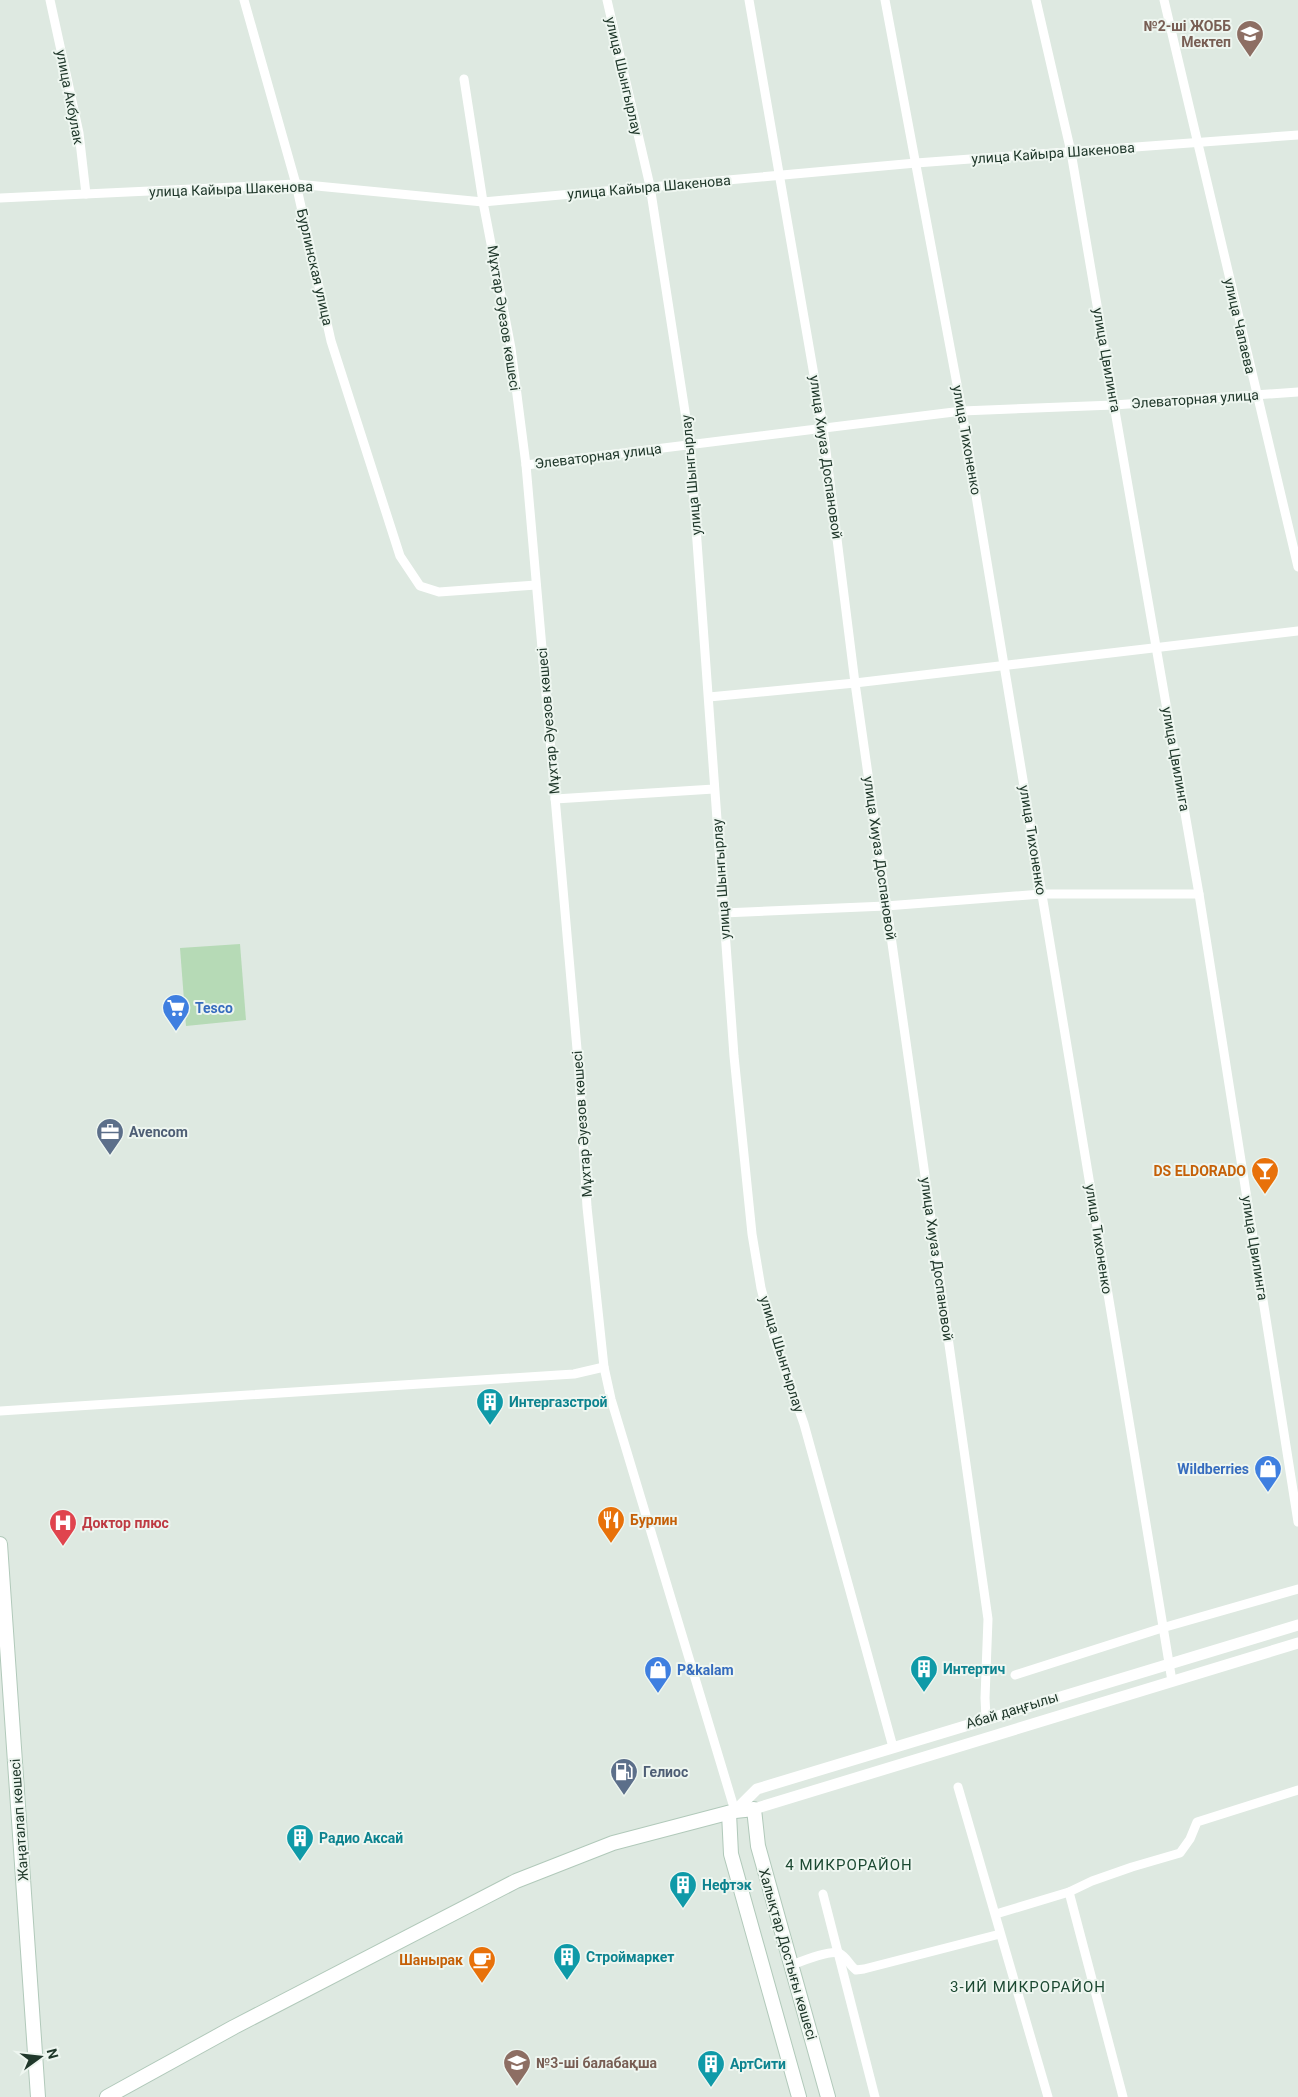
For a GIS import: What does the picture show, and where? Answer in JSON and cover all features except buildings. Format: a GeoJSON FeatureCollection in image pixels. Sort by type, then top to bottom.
{"type":"FeatureCollection","features":[{"type":"Feature","properties":{"kind":"main road","name":"Жаңаталап көшесі"},"geometry":{"type":"LineString","coordinates":[[0,1544],[38,2097]]}},
{"type":"Feature","properties":{"kind":"main road"},"geometry":{"type":"LineString","coordinates":[[108,2097],[234,2028],[509,1884],[549,1867],[613,1844],[732,1812],[754,1809]]}},
{"type":"Feature","properties":{"kind":"main road","name":"Халықтар Достығы көшесі"},"geometry":{"type":"LineString","coordinates":[[754,1809],[758,1846],[828,2097]]}},
{"type":"Feature","properties":{"kind":"main road","name":"Халықтар Достығы көшесі"},"geometry":{"type":"LineString","coordinates":[[732,1812],[731,1854],[799,2097]]}},
{"type":"Feature","properties":{"kind":"street","name":"улица Акбулак"},"geometry":{"type":"LineString","coordinates":[[50,0],[79,133],[86,194]]}},
{"type":"Feature","properties":{"kind":"street","name":"Бурлинская улица"},"geometry":{"type":"LineString","coordinates":[[244,0],[296,184],[331,341],[400,556],[420,586],[439,592],[536,584]]}},
{"type":"Feature","properties":{"kind":"street","name":"улица Шынгырлау"},"geometry":{"type":"LineString","coordinates":[[607,0],[650,186],[690,444],[723,913],[736,1076],[752,1234],[761,1288],[775,1341],[804,1424],[893,1747]]}},
{"type":"Feature","properties":{"kind":"street","name":"улица Хиуаз Доспановой"},"geometry":{"type":"LineString","coordinates":[[749,0],[823,427],[855,683],[988,1619],[986,1718]]}},
{"type":"Feature","properties":{"kind":"street","name":"улица Тихоненко"},"geometry":{"type":"LineString","coordinates":[[885,0],[962,411],[1172,1681]]}},
{"type":"Feature","properties":{"kind":"street","name":"улица Цвилинга"},"geometry":{"type":"LineString","coordinates":[[1036,0],[1071,152],[1199,894],[1298,1522]]}},
{"type":"Feature","properties":{"kind":"street","name":"улица Чапаева"},"geometry":{"type":"LineString","coordinates":[[1164,0],[1298,567]]}},
{"type":"Feature","properties":{"kind":"street","name":"Мұхтар Әуезов көшесі"},"geometry":{"type":"LineString","coordinates":[[464,78],[483,202],[511,348],[526,465],[579,1072],[587,1207],[604,1367]]}},
{"type":"Feature","properties":{"kind":"street","name":"улица Кайыра Шакенова"},"geometry":{"type":"LineString","coordinates":[[0,198],[296,184],[483,202],[916,163],[1298,135]]}},
{"type":"Feature","properties":{"kind":"street","name":"Элеваторная улица"},"geometry":{"type":"LineString","coordinates":[[526,465],[962,411],[1114,405],[1298,392]]}},
{"type":"Feature","properties":{"kind":"street"},"geometry":{"type":"LineString","coordinates":[[709,698],[855,683],[1298,631]]}},
{"type":"Feature","properties":{"kind":"street"},"geometry":{"type":"LineString","coordinates":[[555,799],[714,789]]}},
{"type":"Feature","properties":{"kind":"street"},"geometry":{"type":"LineString","coordinates":[[723,913],[886,906],[1042,894],[1199,894]]}},
{"type":"Feature","properties":{"kind":"street"},"geometry":{"type":"LineString","coordinates":[[0,1411],[574,1374],[604,1367]]}},
{"type":"Feature","properties":{"kind":"street","name":"Халықтар Достығы көшесі"},"geometry":{"type":"LineString","coordinates":[[604,1367],[611,1399],[732,1812]]}},
{"type":"Feature","properties":{"kind":"street"},"geometry":{"type":"LineString","coordinates":[[1015,1675],[1162,1628],[1298,1589]]}},
{"type":"Feature","properties":{"kind":"street","name":"Абай даңғылы"},"geometry":{"type":"LineString","coordinates":[[732,1812],[757,1789],[986,1718],[1298,1625]]}},
{"type":"Feature","properties":{"kind":"street","name":"Абай даңғылы"},"geometry":{"type":"LineString","coordinates":[[754,1809],[1298,1643]]}},
{"type":"Feature","properties":{"kind":"street"},"geometry":{"type":"LineString","coordinates":[[958,1787],[1048,2097]]}},
{"type":"Feature","properties":{"kind":"street"},"geometry":{"type":"LineString","coordinates":[[996,1914],[1069,1892],[1092,1881],[1180,1853],[1190,1839],[1197,1822],[1298,1790]]}},
{"type":"Feature","properties":{"kind":"street"},"geometry":{"type":"LineString","coordinates":[[1069,1892],[1123,2097]]}},
{"type":"Feature","properties":{"kind":"street"},"geometry":{"type":"LineString","coordinates":[[823,1894],[875,2097]]}},
{"type":"Feature","properties":{"kind":"street"},"geometry":{"type":"LineString","coordinates":[[792,1964],[828,1953],[837,1953],[847,1959],[856,1970],[1000,1934]]}},
{"type":"Feature","properties":{"kind":"green space"},"geometry":{"type":"Polygon","coordinates":[[[240,944],[246,1020],[186,1026],[180,948],[240,944]]]}},
{"type":"Feature","properties":{"kind":"place","name":"№2-ші ЖОББ Мектеп"},"geometry":{"type":"Point","coordinates":[1250,58]}},
{"type":"Feature","properties":{"kind":"place","name":"Tesco"},"geometry":{"type":"Point","coordinates":[176,1032]}},
{"type":"Feature","properties":{"kind":"place","name":"Avencom"},"geometry":{"type":"Point","coordinates":[110,1156]}},
{"type":"Feature","properties":{"kind":"place","name":"DS ELDORADO"},"geometry":{"type":"Point","coordinates":[1265,1195]}},
{"type":"Feature","properties":{"kind":"place","name":"Интергазстрой"},"geometry":{"type":"Point","coordinates":[490,1426]}},
{"type":"Feature","properties":{"kind":"place","name":"Wildberries"},"geometry":{"type":"Point","coordinates":[1268,1493]}},
{"type":"Feature","properties":{"kind":"place","name":"Бурлин"},"geometry":{"type":"Point","coordinates":[611,1544]}},
{"type":"Feature","properties":{"kind":"place","name":"Доктор плюс"},"geometry":{"type":"Point","coordinates":[63,1547]}},
{"type":"Feature","properties":{"kind":"place","name":"Интертич"},"geometry":{"type":"Point","coordinates":[924,1693]}},
{"type":"Feature","properties":{"kind":"place","name":"P&kalam"},"geometry":{"type":"Point","coordinates":[658,1694]}},
{"type":"Feature","properties":{"kind":"place","name":"Гелиос"},"geometry":{"type":"Point","coordinates":[624,1796]}},
{"type":"Feature","properties":{"kind":"place","name":"Радио Аксай"},"geometry":{"type":"Point","coordinates":[300,1862]}},
{"type":"Feature","properties":{"kind":"place","name":"Нефтэк"},"geometry":{"type":"Point","coordinates":[683,1909]}},
{"type":"Feature","properties":{"kind":"place","name":"Строймаркет"},"geometry":{"type":"Point","coordinates":[567,1981]}},
{"type":"Feature","properties":{"kind":"place","name":"Шанырак"},"geometry":{"type":"Point","coordinates":[482,1984]}},
{"type":"Feature","properties":{"kind":"place","name":"№3-ші балабақша"},"geometry":{"type":"Point","coordinates":[517,2087]}},
{"type":"Feature","properties":{"kind":"place","name":"АртСити"},"geometry":{"type":"Point","coordinates":[711,2088]}},
{"type":"Feature","properties":{"kind":"district","name":"4 МИКРОРАЙОН"},"geometry":{"type":"Point","coordinates":[849,1865]}},
{"type":"Feature","properties":{"kind":"district","name":"3-ИЙ МИКРОРАЙОН"},"geometry":{"type":"Point","coordinates":[1028,1987]}}]}
